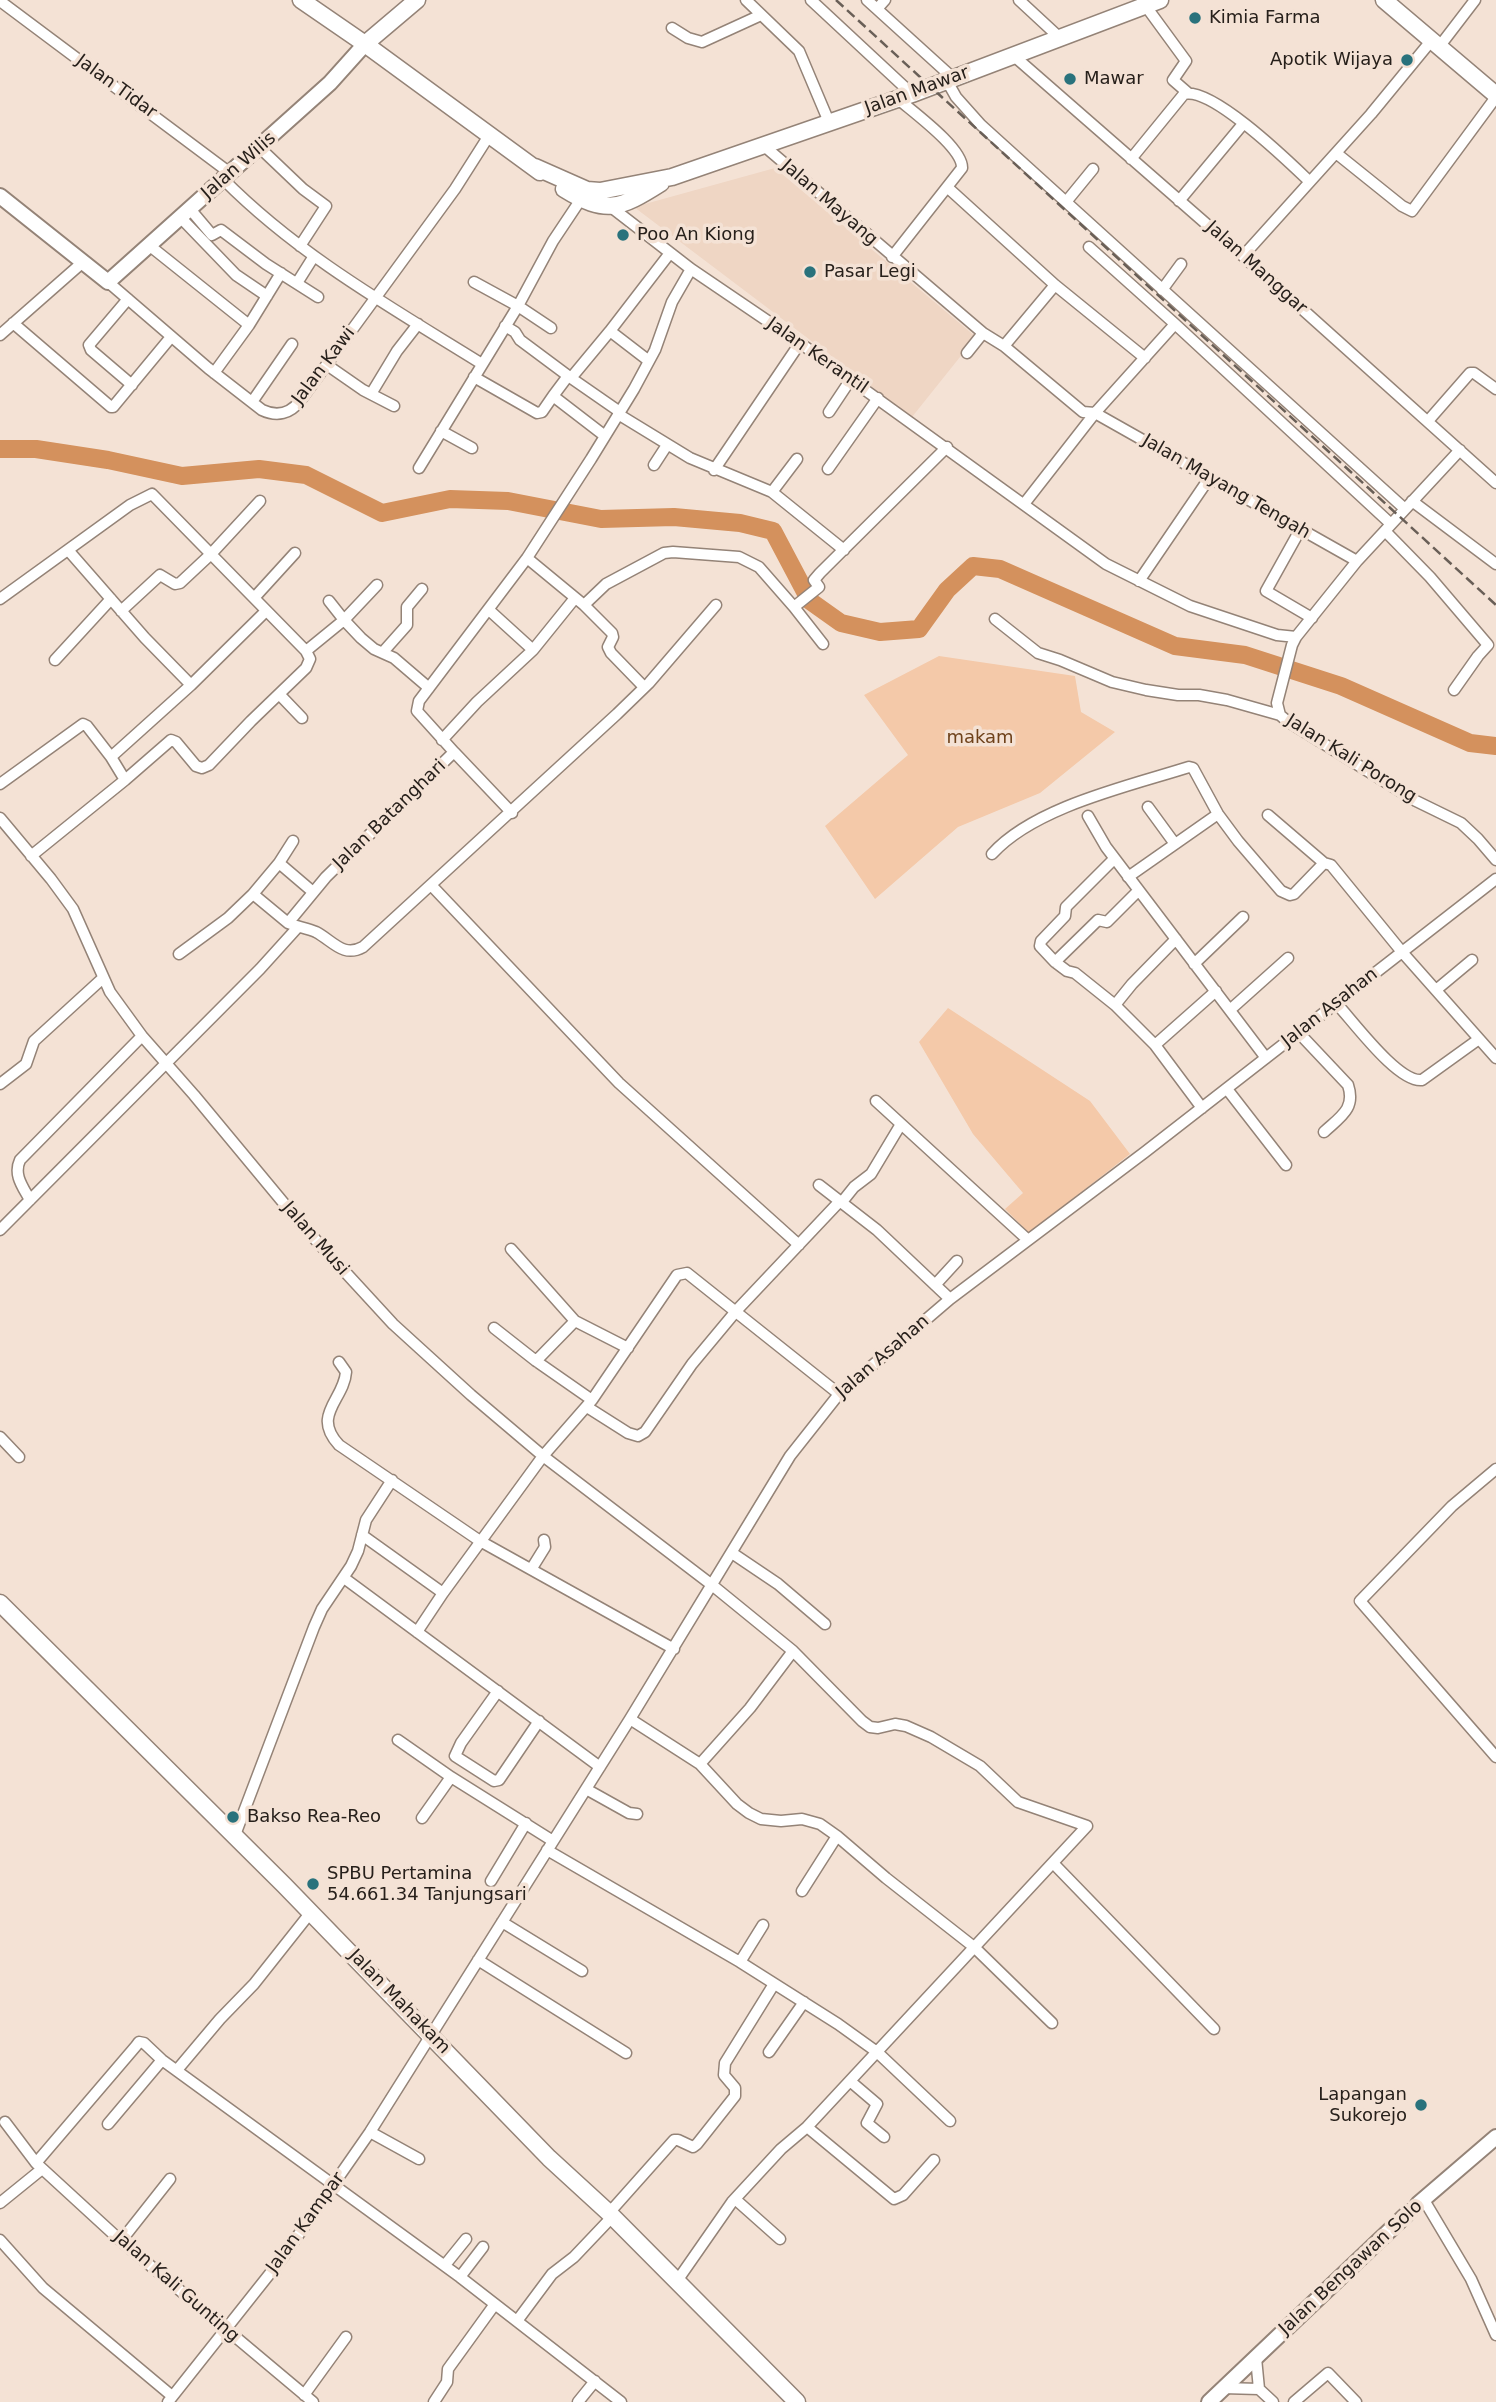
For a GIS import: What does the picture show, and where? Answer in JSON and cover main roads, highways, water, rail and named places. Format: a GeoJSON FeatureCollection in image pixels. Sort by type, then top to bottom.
{"type":"FeatureCollection","features":[{"type":"Feature","properties":{"kind":"main road","name":"Jalan Mawar"},"geometry":{"type":"LineString","coordinates":[[300,0],[581,200],[599,207],[611,208],[672,177]]}},
{"type":"Feature","properties":{"kind":"main road"},"geometry":{"type":"LineString","coordinates":[[365,44],[417,0]]}},
{"type":"Feature","properties":{"kind":"main road"},"geometry":{"type":"LineString","coordinates":[[1384,0],[1496,96]]}},
{"type":"Feature","properties":{"kind":"main road","name":"Jalan Mawar"},"geometry":{"type":"LineString","coordinates":[[535,167],[587,190],[600,191],[672,177],[905,96],[1152,3]]}},
{"type":"Feature","properties":{"kind":"main road","name":"Jalan Wilis"},"geometry":{"type":"LineString","coordinates":[[0,196],[108,282],[260,148],[330,83],[365,44]]}},
{"type":"Feature","properties":{"kind":"main road","name":"Jalan Mahakam"},"geometry":{"type":"LineString","coordinates":[[0,1603],[235,1835],[550,2158],[611,2215],[797,2402]]}},
{"type":"Feature","properties":{"kind":"main road","name":"Jalan Bengawan Solo"},"geometry":{"type":"LineString","coordinates":[[1216,2398],[1417,2205],[1496,2137]]}},
{"type":"Feature","properties":{"kind":"waterway"},"geometry":{"type":"LineString","coordinates":[[0,449],[36,449],[108,460],[182,476],[259,469],[306,475],[382,513],[450,499],[508,501],[601,519],[674,517],[740,523],[773,531],[810,601],[841,623],[880,632],[919,629],[947,590],[973,566],[1000,569],[1175,646],[1245,655],[1341,686],[1470,743],[1496,746]]}},
{"type":"Feature","properties":{"kind":"railway"},"geometry":{"type":"LineString","coordinates":[[836,0],[1496,605]]}},
{"type":"Feature","properties":{"kind":"place","name":"Kimia Farma"},"geometry":{"type":"Point","coordinates":[1195,18]}},
{"type":"Feature","properties":{"kind":"place","name":"Apotik Wijaya"},"geometry":{"type":"Point","coordinates":[1407,60]}},
{"type":"Feature","properties":{"kind":"place","name":"Mawar"},"geometry":{"type":"Point","coordinates":[1070,79]}},
{"type":"Feature","properties":{"kind":"place","name":"Poo An Kiong"},"geometry":{"type":"Point","coordinates":[623,235]}},
{"type":"Feature","properties":{"kind":"place","name":"Pasar Legi"},"geometry":{"type":"Point","coordinates":[810,272]}},
{"type":"Feature","properties":{"kind":"place","name":"Bakso Rea-Reo"},"geometry":{"type":"Point","coordinates":[233,1817]}},
{"type":"Feature","properties":{"kind":"place","name":"SPBU Pertamina 54.661.34 Tanjungsari"},"geometry":{"type":"Point","coordinates":[313,1884]}},
{"type":"Feature","properties":{"kind":"place","name":"Lapangan Sukorejo"},"geometry":{"type":"Point","coordinates":[1421,2105]}},
{"type":"Feature","properties":{"kind":"park label","name":"makam"},"geometry":{"type":"Point","coordinates":[980,738]}}]}
